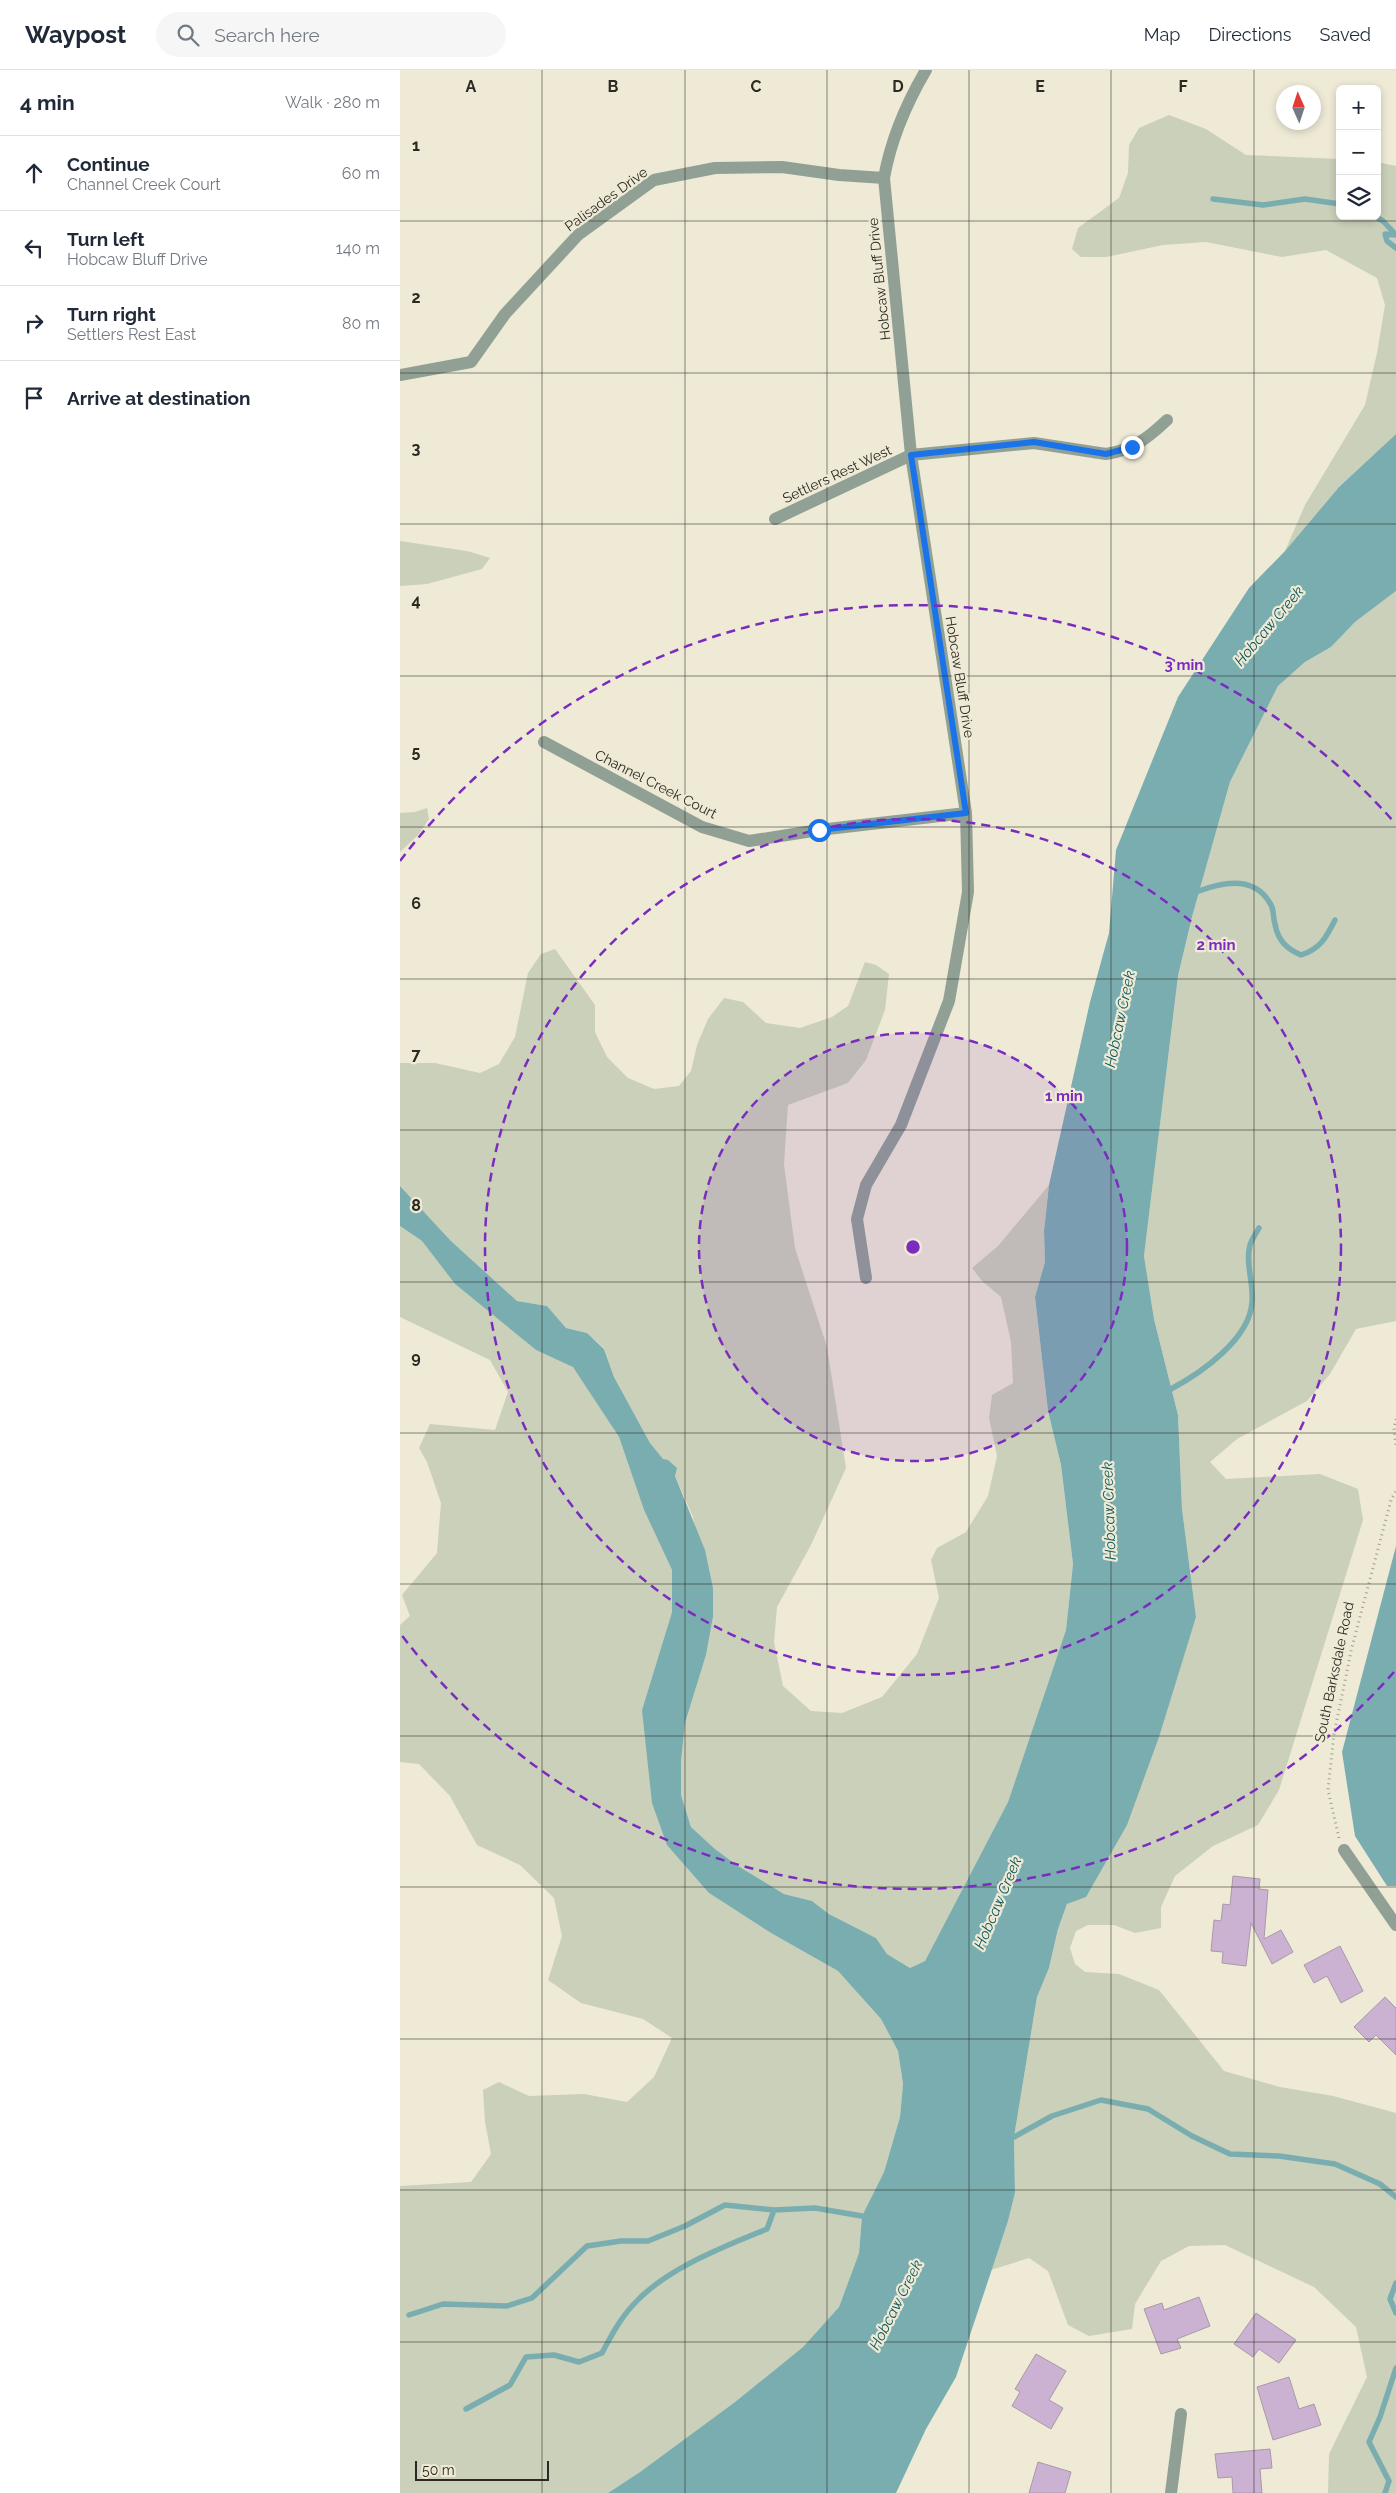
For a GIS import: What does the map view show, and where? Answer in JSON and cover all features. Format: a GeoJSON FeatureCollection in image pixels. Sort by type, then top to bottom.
{"type":"FeatureCollection","features":[{"type":"Feature","properties":{"kind":"street","name":"Hobcaw Bluff Drive"},"geometry":{"type":"LineString","coordinates":[[866,1278],[857,1219],[866,1185],[900,1125],[949,1001],[968,892],[966,813],[911,455],[884,178],[889,148],[906,108],[926,70]]}},
{"type":"Feature","properties":{"kind":"street","name":"Palisades Drive"},"geometry":{"type":"LineString","coordinates":[[400,375],[471,362],[505,314],[578,235],[654,180],[715,168],[782,167],[840,176],[884,178]]}},
{"type":"Feature","properties":{"kind":"street","name":"Settlers Rest West"},"geometry":{"type":"LineString","coordinates":[[775,519],[911,455],[1034,442],[1106,454],[1139,444],[1166,420]]}},
{"type":"Feature","properties":{"kind":"street","name":"Channel Creek Court"},"geometry":{"type":"LineString","coordinates":[[544,742],[702,826],[748,841],[819,830],[966,813]]}},
{"type":"Feature","properties":{"kind":"street"},"geometry":{"type":"LineString","coordinates":[[1344,1850],[1396,1925]]}},
{"type":"Feature","properties":{"kind":"street"},"geometry":{"type":"LineString","coordinates":[[1171,2493],[1181,2414]]}},
{"type":"Feature","properties":{"kind":"path"},"geometry":{"type":"LineString","coordinates":[[1396,1418],[1394,1428],[1396,1445]]}},
{"type":"Feature","properties":{"kind":"path","name":"South Barksdale Road"},"geometry":{"type":"LineString","coordinates":[[1344,1850],[1335,1826],[1328,1790],[1334,1734],[1352,1647],[1391,1500],[1396,1491]]}},
{"type":"Feature","properties":{"kind":"green space"},"geometry":{"type":"Polygon","coordinates":[[[1169,115],[1206,129],[1246,155],[1336,159],[1336,220],[1381,220],[1381,163],[1396,166],[1396,434],[1339,487],[1285,551],[1305,505],[1365,405],[1377,353],[1385,305],[1377,278],[1326,250],[1282,257],[1206,242],[1163,245],[1106,257],[1081,257],[1072,249],[1078,228],[1119,198],[1128,173],[1129,145],[1139,128],[1169,115]]]}},
{"type":"Feature","properties":{"kind":"green space"},"geometry":{"type":"Polygon","coordinates":[[[400,541],[467,551],[490,558],[482,569],[427,584],[400,586],[400,541]]]}},
{"type":"Feature","properties":{"kind":"green space"},"geometry":{"type":"Polygon","coordinates":[[[1396,591],[1396,1321],[1356,1329],[1330,1374],[1307,1401],[1237,1439],[1210,1462],[1226,1479],[1320,1474],[1358,1489],[1363,1520],[1279,1790],[1258,1825],[1213,1846],[1175,1876],[1161,1907],[1161,1928],[1135,1933],[1114,1925],[1088,1925],[1076,1931],[1070,1948],[1075,1964],[1085,1972],[1119,1974],[1159,1990],[1224,2071],[1280,2087],[1333,2096],[1396,2113],[1396,2493],[1328,2493],[1329,2454],[1367,2377],[1356,2327],[1314,2287],[1225,2245],[1189,2246],[1161,2261],[1135,2304],[1132,2329],[1089,2336],[1068,2325],[1048,2271],[1029,2258],[991,2270],[1008,2221],[1015,2193],[1014,2137],[1037,1997],[1049,1968],[1058,1929],[1067,1904],[1086,1896],[1178,1672],[1196,1617],[1182,1509],[1178,1415],[1154,1319],[1144,1256],[1178,976],[1192,917],[1230,782],[1278,686],[1305,662],[1331,647],[1355,622],[1396,591]]]}},
{"type":"Feature","properties":{"kind":"green space"},"geometry":{"type":"Polygon","coordinates":[[[427,808],[429,819],[418,835],[400,852],[400,813],[415,812],[427,808]]]}},
{"type":"Feature","properties":{"kind":"green space"},"geometry":{"type":"Polygon","coordinates":[[[555,949],[595,1005],[595,1032],[607,1057],[628,1078],[654,1089],[679,1086],[691,1071],[697,1045],[708,1019],[724,998],[743,1002],[766,1023],[800,1028],[832,1017],[848,1006],[865,962],[876,965],[889,974],[885,1010],[866,1060],[848,1083],[788,1105],[784,1164],[795,1248],[827,1347],[846,1468],[811,1545],[777,1607],[774,1642],[783,1686],[811,1711],[842,1713],[882,1697],[917,1654],[939,1598],[931,1560],[937,1548],[966,1532],[988,1496],[997,1456],[989,1418],[992,1395],[1013,1383],[1011,1342],[1001,1297],[982,1281],[972,1268],[998,1246],[1049,1185],[1044,1231],[1045,1262],[1035,1297],[1048,1411],[1061,1465],[1073,1564],[1066,1630],[1008,1802],[925,1961],[910,1968],[887,1954],[876,1938],[829,1914],[812,1901],[784,1894],[738,1866],[715,1849],[691,1827],[681,1795],[681,1762],[685,1723],[706,1655],[713,1617],[693,1517],[675,1476],[650,1443],[614,1377],[604,1348],[587,1333],[566,1328],[547,1306],[517,1301],[451,1241],[400,1186],[400,1063],[435,1063],[480,1073],[499,1064],[515,1037],[528,973],[541,954],[555,949]]]}},
{"type":"Feature","properties":{"kind":"green space"},"geometry":{"type":"Polygon","coordinates":[[[400,1226],[422,1241],[455,1284],[536,1350],[573,1366],[619,1437],[644,1510],[672,1570],[672,1612],[642,1710],[709,1893],[771,1933],[838,1971],[881,2019],[898,2051],[903,2084],[900,2117],[884,2172],[862,2216],[859,2253],[839,2307],[803,2347],[735,2402],[640,2472],[608,2493],[400,2493],[400,2186],[471,2182],[491,2154],[485,2122],[483,2090],[499,2082],[529,2096],[584,2094],[627,2102],[654,2077],[672,2038],[643,2019],[581,2003],[548,1980],[562,1936],[554,1898],[520,1865],[477,1845],[450,1796],[419,1764],[400,1762],[400,1625],[410,1616],[402,1595],[437,1553],[441,1503],[427,1462],[419,1448],[430,1424],[495,1430],[508,1392],[490,1360],[400,1317],[400,1226]]]}},
{"type":"Feature","properties":{"kind":"water","name":"Hobcaw Creek"},"geometry":{"type":"Polygon","coordinates":[[[1396,434],[1396,591],[1355,622],[1331,647],[1305,662],[1278,686],[1230,782],[1192,917],[1178,976],[1144,1256],[1154,1319],[1178,1415],[1182,1509],[1196,1617],[1159,1737],[1127,1825],[1086,1897],[1067,1904],[1058,1929],[1049,1968],[1037,1997],[1014,2137],[1015,2193],[1008,2221],[956,2377],[926,2429],[896,2493],[608,2493],[640,2472],[735,2402],[803,2347],[839,2307],[859,2253],[862,2216],[884,2172],[900,2117],[903,2084],[898,2051],[881,2019],[838,1971],[771,1933],[709,1893],[667,1845],[652,1803],[642,1710],[672,1612],[672,1570],[644,1510],[619,1437],[573,1367],[536,1350],[455,1284],[422,1241],[400,1226],[400,1186],[451,1241],[517,1301],[547,1306],[566,1328],[587,1333],[604,1349],[614,1377],[650,1443],[663,1459],[668,1460],[677,1468],[675,1476],[705,1550],[713,1588],[713,1617],[706,1655],[685,1723],[681,1762],[681,1795],[691,1827],[715,1849],[738,1866],[784,1894],[812,1901],[829,1914],[876,1938],[887,1954],[910,1968],[925,1961],[1008,1802],[1066,1630],[1073,1564],[1061,1465],[1048,1411],[1035,1297],[1045,1262],[1044,1231],[1049,1185],[1090,1002],[1109,933],[1116,850],[1178,697],[1249,588],[1285,551],[1339,487],[1396,434]]]}},
{"type":"Feature","properties":{"kind":"water"},"geometry":{"type":"Polygon","coordinates":[[[1396,1546],[1396,1886],[1387,1886],[1355,1836],[1342,1752],[1396,1546]]]}},
{"type":"Feature","properties":{"kind":"building"},"geometry":{"type":"Polygon","coordinates":[[[1233,1876],[1260,1879],[1259,1889],[1268,1890],[1264,1939],[1281,1930],[1293,1952],[1272,1964],[1251,1923],[1246,1966],[1222,1963],[1223,1952],[1211,1951],[1214,1920],[1221,1921],[1223,1904],[1230,1905],[1233,1876]]]}},
{"type":"Feature","properties":{"kind":"building"},"geometry":{"type":"Polygon","coordinates":[[[1340,1946],[1363,1991],[1341,2003],[1327,1976],[1314,1983],[1304,1965],[1340,1946]]]}},
{"type":"Feature","properties":{"kind":"building"},"geometry":{"type":"Polygon","coordinates":[[[1385,1997],[1396,2008],[1396,2055],[1376,2035],[1369,2042],[1354,2027],[1385,1997]]]}},
{"type":"Feature","properties":{"kind":"building"},"geometry":{"type":"Polygon","coordinates":[[[1199,2297],[1210,2326],[1177,2339],[1181,2348],[1161,2354],[1144,2309],[1162,2303],[1164,2310],[1199,2297]]]}},
{"type":"Feature","properties":{"kind":"building"},"geometry":{"type":"Polygon","coordinates":[[[1256,2313],[1296,2340],[1279,2363],[1259,2349],[1253,2357],[1234,2344],[1256,2313]]]}},
{"type":"Feature","properties":{"kind":"building"},"geometry":{"type":"Polygon","coordinates":[[[1036,2354],[1066,2371],[1049,2400],[1063,2408],[1051,2429],[1012,2406],[1020,2392],[1015,2389],[1036,2354]]]}},
{"type":"Feature","properties":{"kind":"building"},"geometry":{"type":"Polygon","coordinates":[[[1289,2377],[1299,2409],[1314,2404],[1321,2425],[1273,2440],[1257,2387],[1289,2377]]]}},
{"type":"Feature","properties":{"kind":"building"},"geometry":{"type":"Polygon","coordinates":[[[1270,2449],[1272,2468],[1260,2469],[1262,2493],[1233,2493],[1232,2477],[1218,2478],[1215,2454],[1270,2449]]]}},
{"type":"Feature","properties":{"kind":"building"},"geometry":{"type":"Polygon","coordinates":[[[1038,2462],[1071,2472],[1065,2493],[1029,2493],[1038,2462]]]}},
{"type":"Feature","properties":{"kind":"waterway"},"geometry":{"type":"LineString","coordinates":[[1213,199],[1263,205],[1305,199],[1336,203]]}},
{"type":"Feature","properties":{"kind":"waterway"},"geometry":{"type":"LineString","coordinates":[[1381,220],[1396,235]]}},
{"type":"Feature","properties":{"kind":"waterway"},"geometry":{"type":"LineString","coordinates":[[1396,235],[1385,234],[1387,241],[1396,248]]}},
{"type":"Feature","properties":{"kind":"waterway"},"geometry":{"type":"LineString","coordinates":[[1199,891],[1229,883],[1239,883],[1257,889],[1265,896],[1272,907],[1276,930],[1281,940],[1287,947],[1301,955],[1313,950],[1322,942],[1335,920]]}},
{"type":"Feature","properties":{"kind":"waterway"},"geometry":{"type":"LineString","coordinates":[[1171,1389],[1209,1364],[1233,1342],[1243,1329],[1249,1316],[1252,1302],[1249,1252],[1251,1243],[1259,1228]]}},
{"type":"Feature","properties":{"kind":"waterway"},"geometry":{"type":"LineString","coordinates":[[1014,2137],[1052,2116],[1101,2100],[1148,2109],[1192,2136],[1230,2154],[1279,2156],[1335,2164],[1380,2184],[1396,2197]]}},
{"type":"Feature","properties":{"kind":"waterway"},"geometry":{"type":"LineString","coordinates":[[409,2315],[443,2304],[507,2306],[532,2298],[587,2246],[621,2241],[648,2241],[685,2226],[725,2205],[774,2210],[815,2208],[862,2216]]}},
{"type":"Feature","properties":{"kind":"waterway"},"geometry":{"type":"LineString","coordinates":[[466,2409],[510,2385],[526,2357],[554,2355],[579,2362],[602,2353],[624,2316],[646,2292],[661,2280],[696,2260],[767,2229],[774,2210]]}},
{"type":"Feature","properties":{"kind":"waterway"},"geometry":{"type":"LineString","coordinates":[[1396,2283],[1390,2299],[1396,2313]]}},
{"type":"Feature","properties":{"kind":"waterway"},"geometry":{"type":"LineString","coordinates":[[1385,2493],[1389,2481],[1369,2442],[1380,2417],[1396,2368]]}},
{"type":"Feature","properties":{"kind":"route"},"geometry":{"type":"LineString","coordinates":[[819,830],[966,813],[911,455],[945,453],[1034,442],[1050,443],[1106,454],[1132,447]]}}]}
